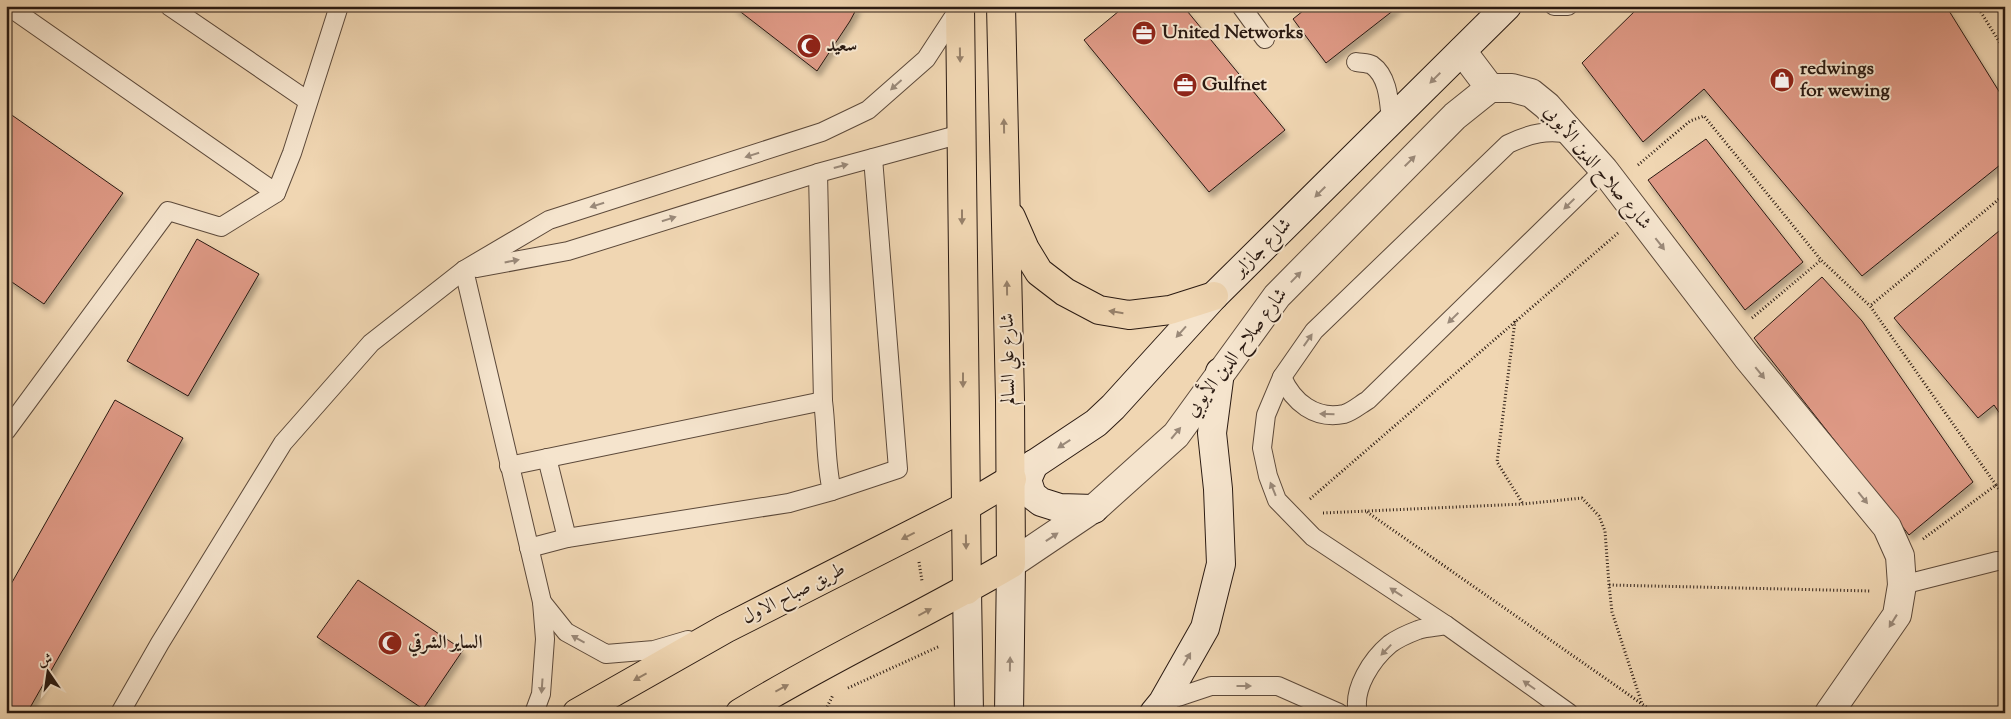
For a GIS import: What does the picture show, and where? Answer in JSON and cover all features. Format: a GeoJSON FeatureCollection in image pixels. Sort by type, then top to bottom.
{"type":"FeatureCollection","features":[{"type":"Feature","properties":{"kind":"main road","name":"شارع علي السالم"},"geometry":{"type":"LineString","coordinates":[[1001,6],[1005,203],[1023,472],[1011,564]]}},
{"type":"Feature","properties":{"kind":"main road"},"geometry":{"type":"LineString","coordinates":[[960,7],[966,590]]}},
{"type":"Feature","properties":{"kind":"main road"},"geometry":{"type":"LineString","coordinates":[[1005,203],[1025,249],[1039,272],[1065,292],[1099,310],[1129,314],[1170,310],[1214,296]]}},
{"type":"Feature","properties":{"kind":"main road","name":"طريق صباح الاول"},"geometry":{"type":"LineString","coordinates":[[577,713],[725,630],[965,507],[1023,472]]}},
{"type":"Feature","properties":{"kind":"main road"},"geometry":{"type":"LineString","coordinates":[[740,713],[777,690],[966,590],[1011,564]]}},
{"type":"Feature","properties":{"kind":"street","name":"شارع جازاير"},"geometry":{"type":"LineString","coordinates":[[1023,472],[1096,423],[1113,407],[1214,296],[1507,6]]}},
{"type":"Feature","properties":{"kind":"street"},"geometry":{"type":"LineString","coordinates":[[1462,51],[1490,88]]}},
{"type":"Feature","properties":{"kind":"street","name":"شارع صلاح الدين الأيوبي"},"geometry":{"type":"LineString","coordinates":[[1011,564],[1094,509],[1176,435],[1220,372],[1278,296],[1455,116],[1490,88],[1512,88],[1531,93],[1547,106],[1572,134],[1609,178],[1731,336],[1887,527],[1900,556],[1901,588],[1897,614],[1829,713]]}},
{"type":"Feature","properties":{"kind":"street"},"geometry":{"type":"LineString","coordinates":[[1158,707],[1205,628],[1220,564],[1218,489],[1212,432],[1220,372]]}},
{"type":"Feature","properties":{"kind":"street"},"geometry":{"type":"LineString","coordinates":[[1023,472],[1032,496],[1041,502],[1060,508],[1094,509]]}},
{"type":"Feature","properties":{"kind":"street","name":"شارع علي السالم"},"geometry":{"type":"LineString","coordinates":[[1009,713],[1011,564]]}},
{"type":"Feature","properties":{"kind":"street"},"geometry":{"type":"LineString","coordinates":[[966,590],[969,713]]}},
{"type":"Feature","properties":{"kind":"lane"},"geometry":{"type":"LineString","coordinates":[[8,6],[276,193]]}},
{"type":"Feature","properties":{"kind":"lane"},"geometry":{"type":"LineString","coordinates":[[169,6],[308,101]]}},
{"type":"Feature","properties":{"kind":"lane"},"geometry":{"type":"LineString","coordinates":[[1241,6],[1265,39]]}},
{"type":"Feature","properties":{"kind":"lane"},"geometry":{"type":"LineString","coordinates":[[1554,6],[1568,6]]}},
{"type":"Feature","properties":{"kind":"lane"},"geometry":{"type":"LineString","coordinates":[[120,713],[160,643],[283,443],[371,343],[464,270],[549,220],[822,132],[868,110],[926,58],[960,7]]}},
{"type":"Feature","properties":{"kind":"lane"},"geometry":{"type":"LineString","coordinates":[[6,431],[168,211],[221,227],[276,193],[292,153],[333,9]]}},
{"type":"Feature","properties":{"kind":"lane"},"geometry":{"type":"LineString","coordinates":[[1356,62],[1370,64],[1381,74],[1389,94],[1391,121]]}},
{"type":"Feature","properties":{"kind":"lane"},"geometry":{"type":"LineString","coordinates":[[1569,713],[1446,625],[1321,542],[1278,500],[1268,476],[1262,448],[1266,415],[1282,377],[1314,331],[1508,144],[1529,134],[1554,132],[1572,134]]}},
{"type":"Feature","properties":{"kind":"lane"},"geometry":{"type":"LineString","coordinates":[[464,270],[568,251],[818,173],[961,134]]}},
{"type":"Feature","properties":{"kind":"lane"},"geometry":{"type":"LineString","coordinates":[[529,548],[568,538],[789,503],[898,469],[873,158]]}},
{"type":"Feature","properties":{"kind":"lane"},"geometry":{"type":"LineString","coordinates":[[818,173],[823,401],[827,426],[827,472],[832,491]]}},
{"type":"Feature","properties":{"kind":"lane"},"geometry":{"type":"LineString","coordinates":[[1282,377],[1288,391],[1302,405],[1322,415],[1345,414],[1368,400],[1609,178]]}},
{"type":"Feature","properties":{"kind":"lane"},"geometry":{"type":"LineString","coordinates":[[464,270],[542,602],[545,648],[541,694],[534,713]]}},
{"type":"Feature","properties":{"kind":"lane"},"geometry":{"type":"LineString","coordinates":[[509,466],[823,401]]}},
{"type":"Feature","properties":{"kind":"lane"},"geometry":{"type":"LineString","coordinates":[[547,458],[568,538]]}},
{"type":"Feature","properties":{"kind":"lane"},"geometry":{"type":"LineString","coordinates":[[1901,588],[1997,560],[2005,561]]}},
{"type":"Feature","properties":{"kind":"lane"},"geometry":{"type":"LineString","coordinates":[[542,602],[566,632],[606,654],[654,650],[725,630]]}},
{"type":"Feature","properties":{"kind":"lane"},"geometry":{"type":"LineString","coordinates":[[1358,713],[1360,688],[1371,666],[1391,644],[1419,630],[1446,625]]}},
{"type":"Feature","properties":{"kind":"lane"},"geometry":{"type":"LineString","coordinates":[[1158,707],[1211,686],[1278,686],[1339,713]]}},
{"type":"Feature","properties":{"kind":"path"},"geometry":{"type":"LineString","coordinates":[[1977,6],[2005,51]]}},
{"type":"Feature","properties":{"kind":"path"},"geometry":{"type":"LineString","coordinates":[[1609,178],[1690,121],[1704,116],[1821,260],[1870,306],[2005,498]]}},
{"type":"Feature","properties":{"kind":"path"},"geometry":{"type":"LineString","coordinates":[[1870,306],[2005,194]]}},
{"type":"Feature","properties":{"kind":"path"},"geometry":{"type":"LineString","coordinates":[[1291,514],[1638,216]]}},
{"type":"Feature","properties":{"kind":"path"},"geometry":{"type":"LineString","coordinates":[[1731,336],[1821,260]]}},
{"type":"Feature","properties":{"kind":"path"},"geometry":{"type":"LineString","coordinates":[[1515,321],[1497,462],[1523,504]]}},
{"type":"Feature","properties":{"kind":"path"},"geometry":{"type":"LineString","coordinates":[[1900,556],[1996,484]]}},
{"type":"Feature","properties":{"kind":"path"},"geometry":{"type":"LineString","coordinates":[[1291,514],[1523,504],[1582,498],[1599,516],[1605,531],[1612,612],[1642,704]]}},
{"type":"Feature","properties":{"kind":"path"},"geometry":{"type":"LineString","coordinates":[[1367,511],[1655,713]]}},
{"type":"Feature","properties":{"kind":"path"},"geometry":{"type":"LineString","coordinates":[[1609,585],[1901,588]]}},
{"type":"Feature","properties":{"kind":"path"},"geometry":{"type":"LineString","coordinates":[[824,713],[832,695],[968,633]]}},
{"type":"Feature","properties":{"kind":"building","name":"سعيد"},"geometry":{"type":"Polygon","coordinates":[[[733,6],[858,6],[817,71],[733,6]]]}},
{"type":"Feature","properties":{"kind":"building","name":"Gulfnet"},"geometry":{"type":"Polygon","coordinates":[[[1125,6],[1183,6],[1285,130],[1209,192],[1084,40],[1125,6]]]}},
{"type":"Feature","properties":{"kind":"building"},"geometry":{"type":"Polygon","coordinates":[[[1309,6],[1399,6],[1326,63],[1293,19],[1309,6]]]}},
{"type":"Feature","properties":{"kind":"building"},"geometry":{"type":"Polygon","coordinates":[[[1640,6],[1946,6],[2005,101],[2005,161],[1862,276],[1704,89],[1643,142],[1582,63],[1640,6]]]}},
{"type":"Feature","properties":{"kind":"building"},"geometry":{"type":"Polygon","coordinates":[[[6,111],[123,193],[44,304],[6,278],[6,111]]]}},
{"type":"Feature","properties":{"kind":"building"},"geometry":{"type":"Polygon","coordinates":[[[1706,139],[1803,262],[1745,310],[1648,180],[1706,139]]]}},
{"type":"Feature","properties":{"kind":"building"},"geometry":{"type":"Polygon","coordinates":[[[2005,226],[2005,421],[1994,405],[1978,418],[1894,318],[2005,226]]]}},
{"type":"Feature","properties":{"kind":"building"},"geometry":{"type":"Polygon","coordinates":[[[197,239],[259,274],[188,396],[127,361],[197,239]]]}},
{"type":"Feature","properties":{"kind":"building"},"geometry":{"type":"Polygon","coordinates":[[[1822,277],[1862,321],[1973,482],[1909,535],[1754,338],[1822,277]]]}},
{"type":"Feature","properties":{"kind":"building"},"geometry":{"type":"Polygon","coordinates":[[[115,400],[183,438],[27,713],[6,713],[6,593],[115,400]]]}},
{"type":"Feature","properties":{"kind":"building","name":"الساير الشرقي"},"geometry":{"type":"Polygon","coordinates":[[[358,580],[463,650],[423,709],[317,637],[358,580]]]}},
{"type":"Feature","properties":{"kind":"place","name":"United Networks"},"geometry":{"type":"Point","coordinates":[1144,33]}},
{"type":"Feature","properties":{"kind":"place","name":"سعيد"},"geometry":{"type":"Point","coordinates":[809,46]}},
{"type":"Feature","properties":{"kind":"place","name":"redwings for wewing"},"geometry":{"type":"Point","coordinates":[1782,80]}},
{"type":"Feature","properties":{"kind":"place","name":"Gulfnet"},"geometry":{"type":"Point","coordinates":[1185,85]}},
{"type":"Feature","properties":{"kind":"place","name":"الساير الشرقي"},"geometry":{"type":"Point","coordinates":[390,643]}}]}
